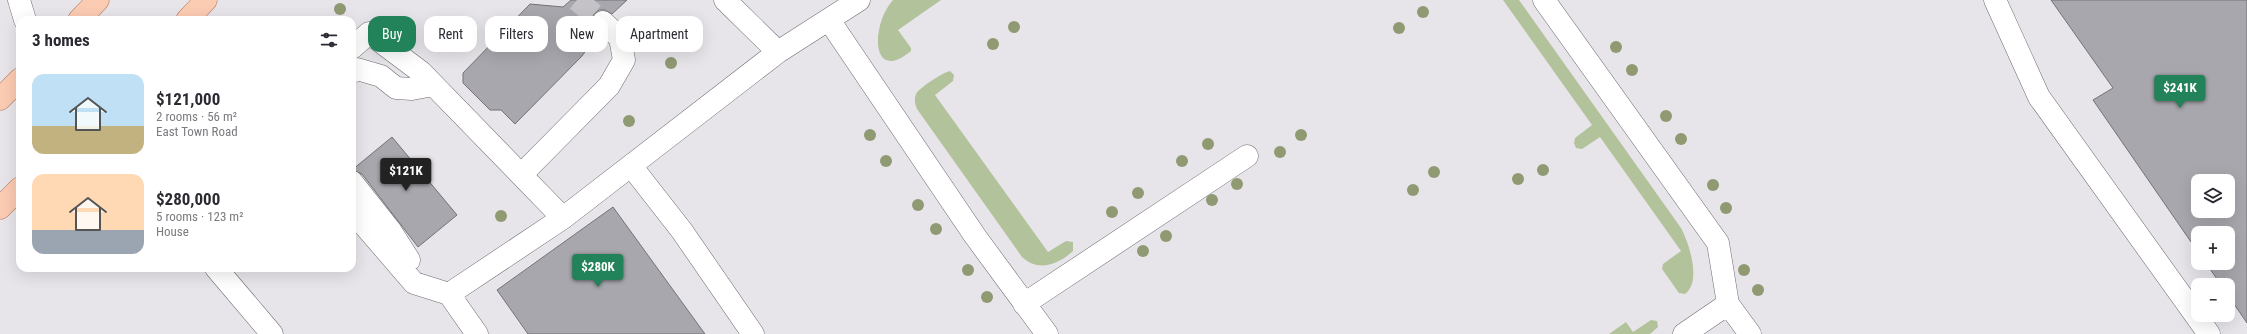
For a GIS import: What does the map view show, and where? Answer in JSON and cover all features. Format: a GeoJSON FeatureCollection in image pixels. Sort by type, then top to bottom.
{"type":"FeatureCollection","features":[{"type":"Feature","properties":{"kind":"main road"},"geometry":{"type":"LineString","coordinates":[[83,16],[98,0]]}},
{"type":"Feature","properties":{"kind":"main road"},"geometry":{"type":"LineString","coordinates":[[191,16],[206,0]]}},
{"type":"Feature","properties":{"kind":"main road"},"geometry":{"type":"LineString","coordinates":[[1,95],[16,82]]}},
{"type":"Feature","properties":{"kind":"main road"},"geometry":{"type":"LineString","coordinates":[[0,208],[16,192]]}},
{"type":"Feature","properties":{"kind":"street"},"geometry":{"type":"LineString","coordinates":[[19,0],[24,16]]}},
{"type":"Feature","properties":{"kind":"street"},"geometry":{"type":"LineString","coordinates":[[725,0],[778,52]]}},
{"type":"Feature","properties":{"kind":"street"},"geometry":{"type":"LineString","coordinates":[[449,294],[563,218],[632,167],[778,52],[859,0]]}},
{"type":"Feature","properties":{"kind":"street"},"geometry":{"type":"LineString","coordinates":[[1544,0],[1718,243],[1728,304],[1750,334]]}},
{"type":"Feature","properties":{"kind":"street"},"geometry":{"type":"LineString","coordinates":[[1995,0],[2039,97],[2209,334]]}},
{"type":"Feature","properties":{"kind":"street"},"geometry":{"type":"LineString","coordinates":[[829,20],[975,236],[1047,334]]}},
{"type":"Feature","properties":{"kind":"street"},"geometry":{"type":"LineString","coordinates":[[522,174],[609,86],[624,60],[620,38],[608,27]]}},
{"type":"Feature","properties":{"kind":"street"},"geometry":{"type":"LineString","coordinates":[[356,44],[369,33],[421,72],[510,164],[522,174],[563,218]]}},
{"type":"Feature","properties":{"kind":"street"},"geometry":{"type":"LineString","coordinates":[[356,70],[381,76],[396,88],[412,89],[433,85]]}},
{"type":"Feature","properties":{"kind":"street"},"geometry":{"type":"LineString","coordinates":[[1024,304],[1246,156]]}},
{"type":"Feature","properties":{"kind":"street"},"geometry":{"type":"LineString","coordinates":[[632,167],[682,231],[752,334]]}},
{"type":"Feature","properties":{"kind":"street"},"geometry":{"type":"LineString","coordinates":[[356,187],[408,257],[414,284]]}},
{"type":"Feature","properties":{"kind":"street"},"geometry":{"type":"LineString","coordinates":[[356,216],[414,284],[449,294],[477,334]]}},
{"type":"Feature","properties":{"kind":"street"},"geometry":{"type":"LineString","coordinates":[[219,272],[272,334]]}},
{"type":"Feature","properties":{"kind":"street"},"geometry":{"type":"LineString","coordinates":[[1684,334],[1728,304]]}},
{"type":"Feature","properties":{"kind":"green space"},"geometry":{"type":"Polygon","coordinates":[[[893,0],[941,0],[898,30],[911,48],[911,51],[898,60],[888,61],[881,56],[878,47],[878,36],[886,10],[893,0]]]}},
{"type":"Feature","properties":{"kind":"green space"},"geometry":{"type":"Polygon","coordinates":[[[1503,0],[1519,0],[1681,228],[1690,252],[1693,272],[1693,281],[1685,294],[1679,293],[1662,269],[1663,264],[1681,251],[1600,137],[1582,149],[1576,148],[1574,143],[1575,138],[1592,125],[1503,0]]]}},
{"type":"Feature","properties":{"kind":"green space"},"geometry":{"type":"Polygon","coordinates":[[[950,71],[954,75],[953,81],[935,95],[1048,252],[1066,241],[1073,242],[1073,251],[1061,260],[1048,265],[1041,265],[1028,262],[1022,257],[917,109],[915,100],[918,91],[931,81],[950,71]]]}},
{"type":"Feature","properties":{"kind":"green space"},"geometry":{"type":"Polygon","coordinates":[[[1651,320],[1657,321],[1658,327],[1650,334],[1609,334],[1626,322],[1633,332],[1651,320]]]}},
{"type":"Feature","properties":{"kind":"building"},"geometry":{"type":"Polygon","coordinates":[[[571,0],[627,0],[612,14],[605,10],[599,10],[593,16],[556,16],[556,52],[585,52],[515,124],[501,110],[490,110],[463,83],[463,73],[485,50],[485,52],[548,52],[548,16],[518,16],[530,4],[563,7],[571,0]]]}},
{"type":"Feature","properties":{"kind":"building"},"geometry":{"type":"Polygon","coordinates":[[[2051,0],[2247,0],[2247,323],[2235,305],[2235,278],[2216,278],[2211,270],[2235,270],[2235,226],[2191,226],[2191,242],[2093,100],[2113,88],[2051,0]]]}},
{"type":"Feature","properties":{"kind":"building"},"geometry":{"type":"Polygon","coordinates":[[[392,137],[457,215],[418,247],[362,174],[356,172],[356,167],[392,137]]]}},
{"type":"Feature","properties":{"kind":"building"},"geometry":{"type":"Polygon","coordinates":[[[613,207],[705,334],[528,334],[497,290],[613,207]]]}},
{"type":"Feature","properties":{"kind":"tunnel"},"geometry":{"type":"LineString","coordinates":[[577,0],[596,16]]}}]}
